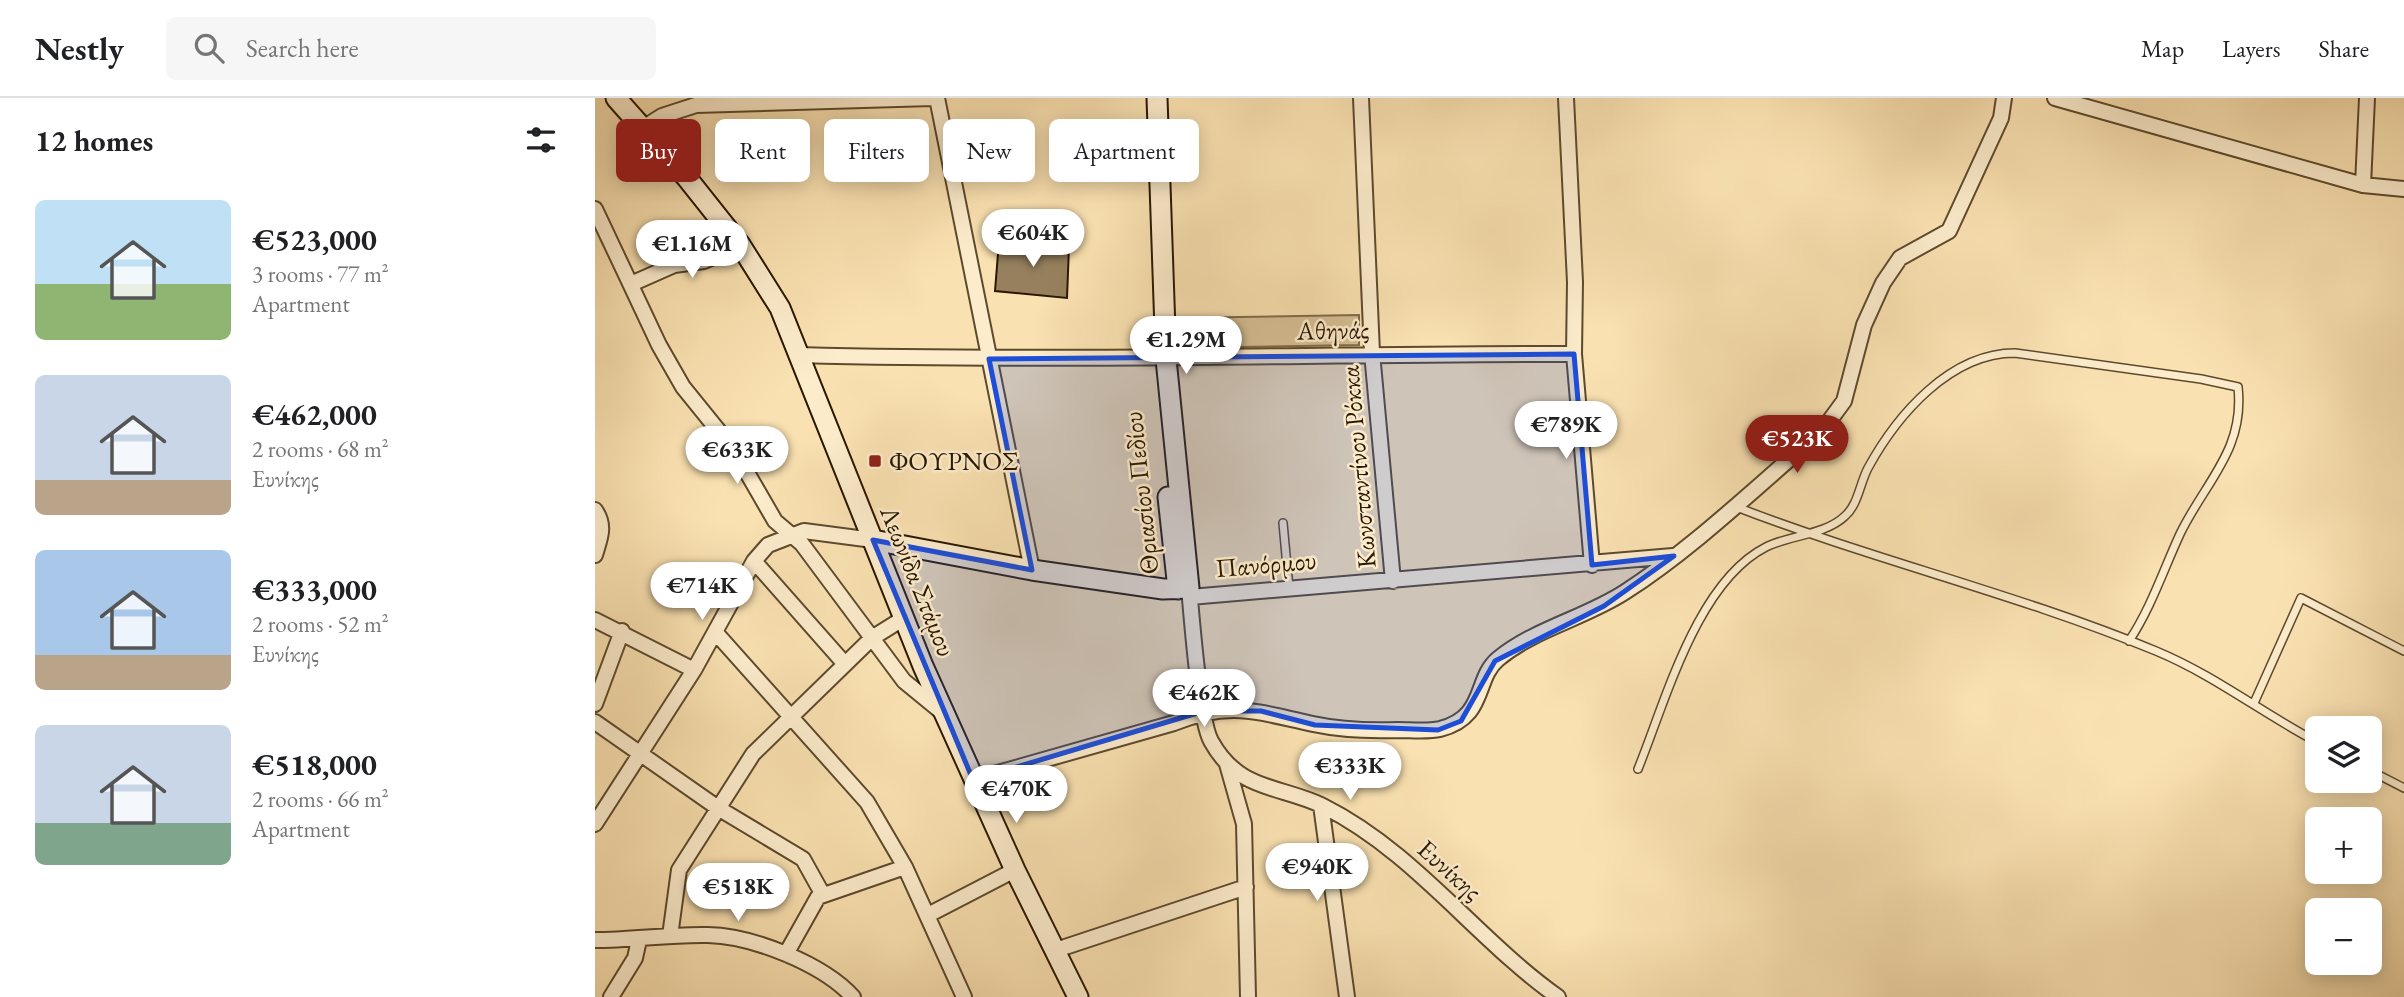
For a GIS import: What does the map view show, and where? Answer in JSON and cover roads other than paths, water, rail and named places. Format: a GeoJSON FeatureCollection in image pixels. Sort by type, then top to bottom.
{"type":"FeatureCollection","features":[{"type":"Feature","properties":{"kind":"main road","name":"Λεωνίδα Στάμου"},"geometry":{"type":"LineString","coordinates":[[616,98],[635,119]]}},
{"type":"Feature","properties":{"kind":"main road","name":"Θριασίου Πεδίου"},"geometry":{"type":"LineString","coordinates":[[1144,98],[1159,360],[1186,591]]}},
{"type":"Feature","properties":{"kind":"main road","name":"Θριασίου Πεδίου"},"geometry":{"type":"LineString","coordinates":[[1157,98],[1159,360]]}},
{"type":"Feature","properties":{"kind":"main road","name":"Λεωνίδα Στάμου"},"geometry":{"type":"LineString","coordinates":[[688,182],[741,246],[780,309],[944,714],[1077,997]]}},
{"type":"Feature","properties":{"kind":"main road","name":"Πανόρμου"},"geometry":{"type":"LineString","coordinates":[[873,540],[1031,570],[1186,591]]}},
{"type":"Feature","properties":{"kind":"street"},"geometry":{"type":"LineString","coordinates":[[656,119],[695,102],[935,98],[1031,570]]}},
{"type":"Feature","properties":{"kind":"street","name":"Κωνσταντίνου Ρόκκα"},"geometry":{"type":"LineString","coordinates":[[1361,98],[1372,353],[1393,581]]}},
{"type":"Feature","properties":{"kind":"street"},"geometry":{"type":"LineString","coordinates":[[1566,98],[1576,310],[1574,354],[1592,565]]}},
{"type":"Feature","properties":{"kind":"street"},"geometry":{"type":"LineString","coordinates":[[973,780],[1149,730],[1204,710],[1224,708],[1261,711],[1315,725],[1359,731],[1439,730],[1461,721],[1475,705],[1495,661],[1517,646],[1604,606],[1674,556],[1822,431],[1844,401],[1864,326],[1883,283],[1901,258],[1949,231],[2001,118],[2004,98]]}},
{"type":"Feature","properties":{"kind":"street"},"geometry":{"type":"LineString","coordinates":[[2055,98],[2109,105],[2363,185],[2404,189]]}},
{"type":"Feature","properties":{"kind":"street"},"geometry":{"type":"LineString","coordinates":[[2363,185],[2367,98]]}},
{"type":"Feature","properties":{"kind":"street"},"geometry":{"type":"LineString","coordinates":[[595,209],[659,345],[683,387],[734,450],[775,521],[802,544],[904,681],[944,714]]}},
{"type":"Feature","properties":{"kind":"street"},"geometry":{"type":"LineString","coordinates":[[631,284],[674,265],[704,261],[741,246]]}},
{"type":"Feature","properties":{"kind":"street","name":"Αθηνάς"},"geometry":{"type":"LineString","coordinates":[[799,355],[1159,360],[1372,353],[1574,354]]}},
{"type":"Feature","properties":{"kind":"street"},"geometry":{"type":"LineString","coordinates":[[595,510],[602,521],[602,529],[595,555]]}},
{"type":"Feature","properties":{"kind":"street"},"geometry":{"type":"LineString","coordinates":[[595,824],[694,670],[754,561],[768,545],[804,531],[873,540]]}},
{"type":"Feature","properties":{"kind":"street","name":"Πανόρμου"},"geometry":{"type":"LineString","coordinates":[[1186,591],[1289,589],[1674,556]]}},
{"type":"Feature","properties":{"kind":"street"},"geometry":{"type":"LineString","coordinates":[[754,561],[844,663]]}},
{"type":"Feature","properties":{"kind":"street","name":"Ευνίκης"},"geometry":{"type":"LineString","coordinates":[[1186,591],[1210,739],[1227,764],[1265,789],[1321,805],[1396,854],[1528,975],[1558,997]]}},
{"type":"Feature","properties":{"kind":"street"},"geometry":{"type":"LineString","coordinates":[[670,936],[679,870],[753,754],[792,719],[844,663],[872,638],[904,618]]}},
{"type":"Feature","properties":{"kind":"street"},"geometry":{"type":"LineString","coordinates":[[595,620],[622,631],[694,670]]}},
{"type":"Feature","properties":{"kind":"street"},"geometry":{"type":"LineString","coordinates":[[595,704],[622,631]]}},
{"type":"Feature","properties":{"kind":"street"},"geometry":{"type":"LineString","coordinates":[[716,633],[867,802],[905,867],[964,997]]}},
{"type":"Feature","properties":{"kind":"street"},"geometry":{"type":"LineString","coordinates":[[595,722],[718,808],[803,859],[823,895]]}},
{"type":"Feature","properties":{"kind":"street"},"geometry":{"type":"LineString","coordinates":[[1227,764],[1244,824],[1248,997]]}},
{"type":"Feature","properties":{"kind":"street"},"geometry":{"type":"LineString","coordinates":[[1321,805],[1347,997]]}},
{"type":"Feature","properties":{"kind":"street"},"geometry":{"type":"LineString","coordinates":[[786,954],[812,904],[823,895],[905,867]]}},
{"type":"Feature","properties":{"kind":"street"},"geometry":{"type":"LineString","coordinates":[[927,915],[1015,870]]}},
{"type":"Feature","properties":{"kind":"street"},"geometry":{"type":"LineString","coordinates":[[1056,950],[1246,887]]}},
{"type":"Feature","properties":{"kind":"street"},"geometry":{"type":"LineString","coordinates":[[595,940],[710,935],[786,954],[822,972],[853,997]]}},
{"type":"Feature","properties":{"kind":"street"},"geometry":{"type":"LineString","coordinates":[[611,997],[635,958],[639,940]]}},
{"type":"Feature","properties":{"kind":"lane"},"geometry":{"type":"LineString","coordinates":[[1638,769],[1703,608],[1734,573],[1766,547],[1807,534],[1845,517],[1889,432],[1952,371],[1991,353],[2015,353],[2238,387],[2239,420],[2228,452],[2181,532],[2146,616],[2129,641]]}},
{"type":"Feature","properties":{"kind":"lane"},"geometry":{"type":"LineString","coordinates":[[1734,506],[1807,534],[2017,600],[2129,641],[2227,686],[2305,735]]}},
{"type":"Feature","properties":{"kind":"lane"},"geometry":{"type":"LineString","coordinates":[[1283,523],[1289,589]]}},
{"type":"Feature","properties":{"kind":"lane"},"geometry":{"type":"LineString","coordinates":[[2254,703],[2301,598],[2404,651]]}},
{"type":"Feature","properties":{"kind":"lane"},"geometry":{"type":"LineString","coordinates":[[2382,776],[2404,788]]}},
{"type":"Feature","properties":{"kind":"place","name":"ΦΟΥΡΝΟΣ"},"geometry":{"type":"Point","coordinates":[875,461]}}]}
